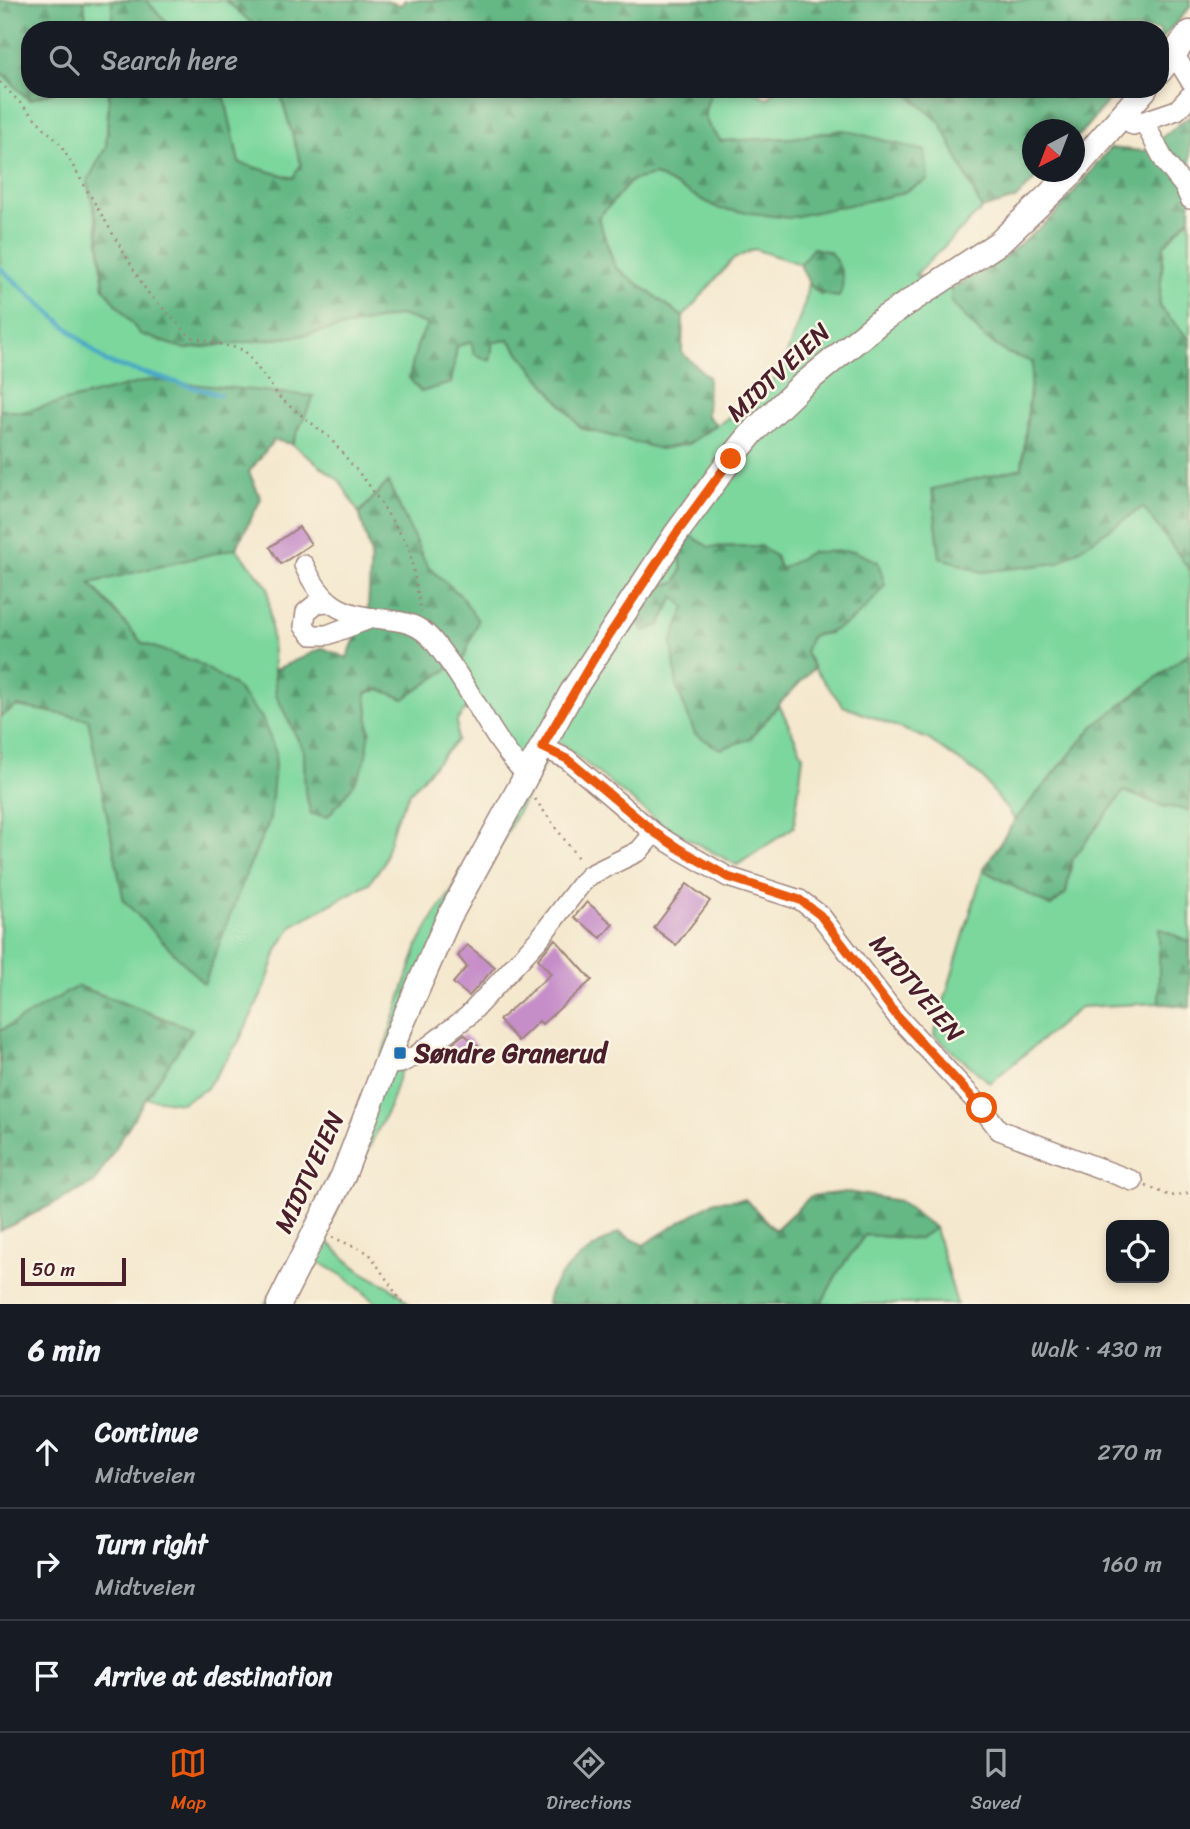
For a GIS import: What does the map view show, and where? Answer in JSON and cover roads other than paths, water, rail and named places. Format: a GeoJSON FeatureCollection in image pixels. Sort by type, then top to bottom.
{"type":"FeatureCollection","features":[{"type":"Feature","properties":{"kind":"main road"},"geometry":{"type":"LineString","coordinates":[[1169,60],[1190,33]]}},
{"type":"Feature","properties":{"kind":"main road","name":"MIDTVEIEN"},"geometry":{"type":"LineString","coordinates":[[1085,159],[1137,98]]}},
{"type":"Feature","properties":{"kind":"main road","name":"MIDTVEIEN"},"geometry":{"type":"LineString","coordinates":[[279,1304],[344,1176],[387,1062],[449,917],[572,692],[676,534],[754,432],[828,362],[883,319],[1000,242],[1063,182]]}},
{"type":"Feature","properties":{"kind":"lane"},"geometry":{"type":"LineString","coordinates":[[1169,64],[1190,80]]}},
{"type":"Feature","properties":{"kind":"lane"},"geometry":{"type":"LineString","coordinates":[[1112,128],[1115,130],[1144,122],[1177,110],[1190,96]]}},
{"type":"Feature","properties":{"kind":"lane"},"geometry":{"type":"LineString","coordinates":[[1144,122],[1165,162],[1184,186],[1190,200]]}},
{"type":"Feature","properties":{"kind":"lane"},"geometry":{"type":"LineString","coordinates":[[304,565],[314,587],[328,603],[340,610],[372,618],[402,621],[425,632],[452,666],[524,778]]}},
{"type":"Feature","properties":{"kind":"lane"},"geometry":{"type":"LineString","coordinates":[[328,603],[317,603],[306,612],[304,626],[312,635],[327,635],[372,618]]}},
{"type":"Feature","properties":{"kind":"lane","name":"MIDTVEIEN"},"geometry":{"type":"LineString","coordinates":[[542,747],[567,759],[654,832],[681,850],[728,877],[800,900],[820,915],[897,1016],[999,1130],[1133,1181]]}},
{"type":"Feature","properties":{"kind":"lane"},"geometry":{"type":"LineString","coordinates":[[387,1062],[391,1064],[409,1059],[468,1016],[539,939],[580,884],[590,876],[639,851],[654,832]]}},
{"type":"Feature","properties":{"kind":"waterway"},"geometry":{"type":"LineString","coordinates":[[0,268],[106,362],[220,395]]}},
{"type":"Feature","properties":{"kind":"place","name":"Søndre Granerud"},"geometry":{"type":"Point","coordinates":[400,1053]}}]}
